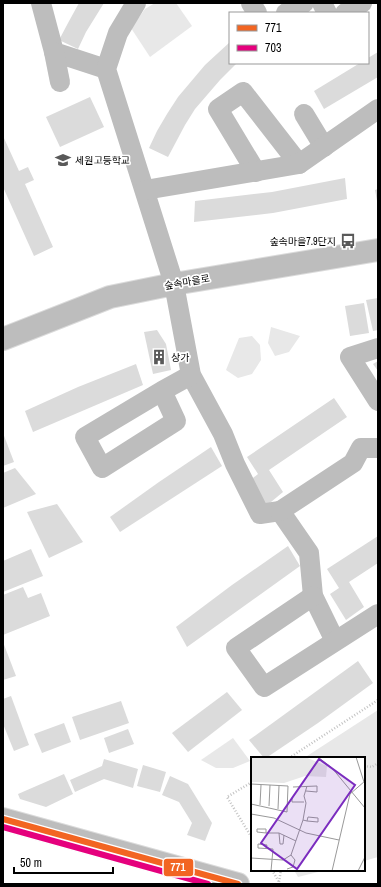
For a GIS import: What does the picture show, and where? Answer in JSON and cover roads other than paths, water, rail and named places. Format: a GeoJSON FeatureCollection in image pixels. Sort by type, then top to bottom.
{"type":"FeatureCollection","features":[{"type":"Feature","properties":{"kind":"main road","name":"숲속마을로"},"geometry":{"type":"LineString","coordinates":[[3,339],[110,297],[174,284],[378,250]]}},
{"type":"Feature","properties":{"kind":"main road"},"geometry":{"type":"LineString","coordinates":[[3,819],[238,884]]}},
{"type":"Feature","properties":{"kind":"main road"},"geometry":{"type":"LineString","coordinates":[[3,833],[29,839],[182,884]]}},
{"type":"Feature","properties":{"kind":"street"},"geometry":{"type":"LineString","coordinates":[[41,3],[60,82]]}},
{"type":"Feature","properties":{"kind":"street"},"geometry":{"type":"LineString","coordinates":[[136,3],[118,32],[106,69],[174,284],[191,375],[223,434],[235,464],[260,514],[280,511],[354,463],[361,448],[378,448]]}},
{"type":"Feature","properties":{"kind":"street"},"geometry":{"type":"LineString","coordinates":[[251,3],[256,12]]}},
{"type":"Feature","properties":{"kind":"street"},"geometry":{"type":"LineString","coordinates":[[288,12],[304,3]]}},
{"type":"Feature","properties":{"kind":"street"},"geometry":{"type":"LineString","coordinates":[[322,3],[326,12]]}},
{"type":"Feature","properties":{"kind":"street"},"geometry":{"type":"LineString","coordinates":[[347,12],[362,3]]}},
{"type":"Feature","properties":{"kind":"street"},"geometry":{"type":"LineString","coordinates":[[54,52],[106,69]]}},
{"type":"Feature","properties":{"kind":"street"},"geometry":{"type":"LineString","coordinates":[[256,172],[218,109],[243,92],[299,164]]}},
{"type":"Feature","properties":{"kind":"street"},"geometry":{"type":"LineString","coordinates":[[145,190],[299,164],[378,109]]}},
{"type":"Feature","properties":{"kind":"street"},"geometry":{"type":"LineString","coordinates":[[304,114],[324,147]]}},
{"type":"Feature","properties":{"kind":"street"},"geometry":{"type":"LineString","coordinates":[[378,348],[350,357],[378,401]]}},
{"type":"Feature","properties":{"kind":"street"},"geometry":{"type":"LineString","coordinates":[[162,391],[191,375]]}},
{"type":"Feature","properties":{"kind":"street"},"geometry":{"type":"LineString","coordinates":[[280,511],[309,553],[313,596],[335,641]]}},
{"type":"Feature","properties":{"kind":"street"},"geometry":{"type":"LineString","coordinates":[[313,596],[236,648],[264,687],[378,614]]}},
{"type":"Feature","properties":{"kind":"place","name":"세원고등학교"},"geometry":{"type":"Point","coordinates":[63,160]}},
{"type":"Feature","properties":{"kind":"place","name":"숲속마을7.9단지"},"geometry":{"type":"Point","coordinates":[348,241]}},
{"type":"Feature","properties":{"kind":"place","name":"상가"},"geometry":{"type":"Point","coordinates":[159,357]}}]}
